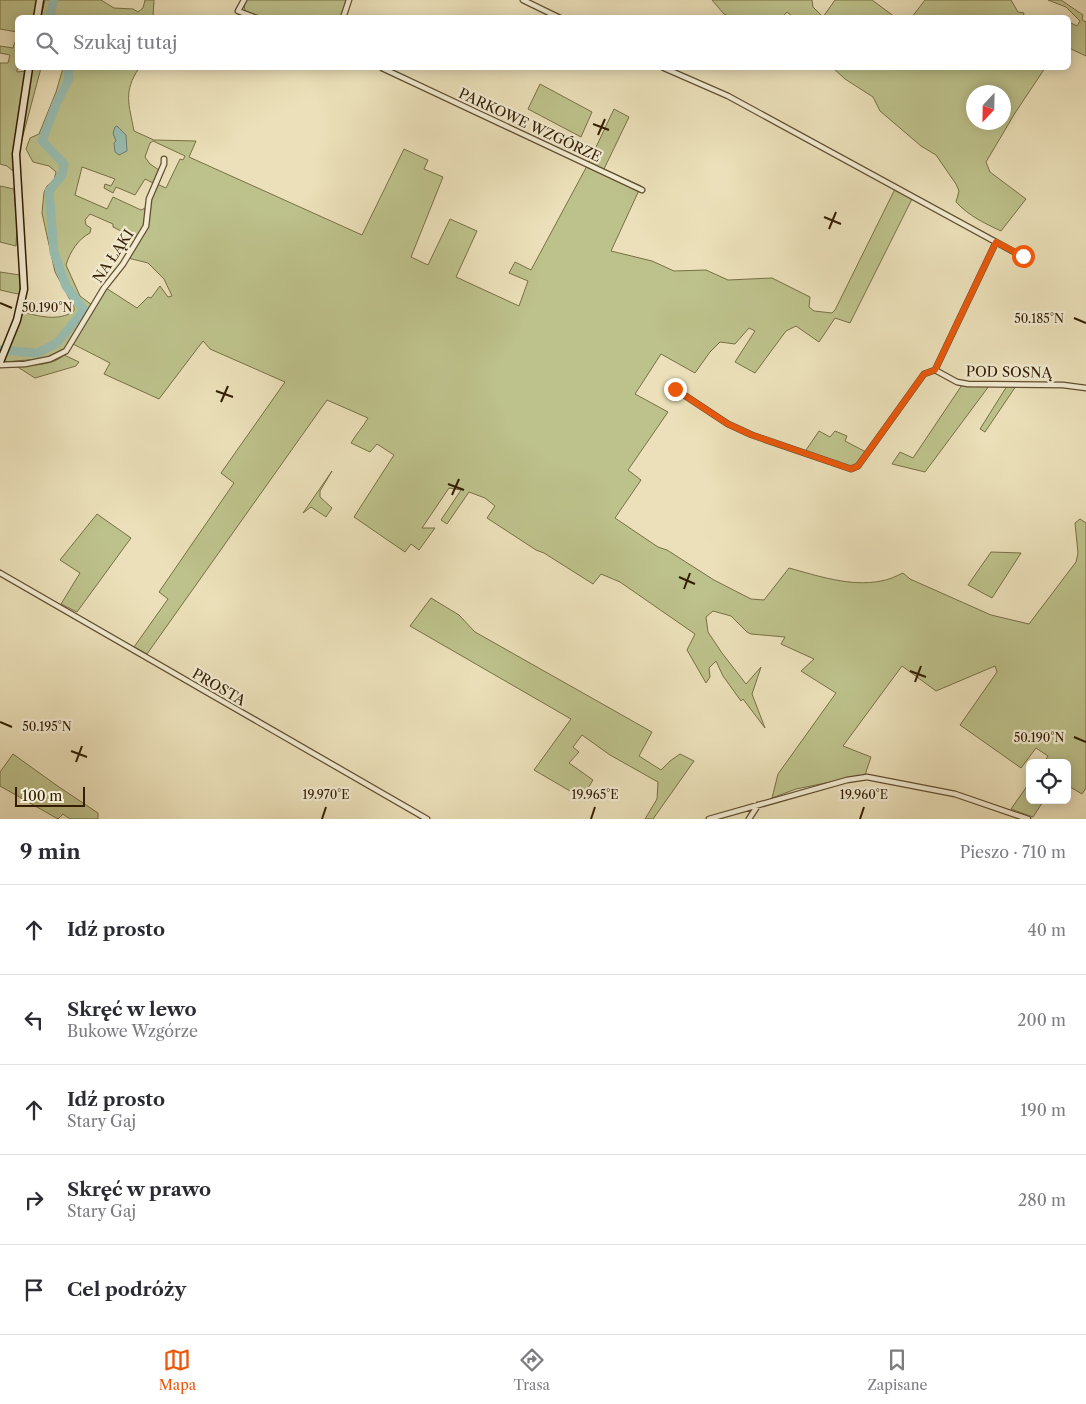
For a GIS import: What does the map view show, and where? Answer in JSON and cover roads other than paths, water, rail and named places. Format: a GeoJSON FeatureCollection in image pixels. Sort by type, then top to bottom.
{"type":"FeatureCollection","features":[{"type":"Feature","properties":{"kind":"street"},"geometry":{"type":"LineString","coordinates":[[38,15],[40,0]]}},
{"type":"Feature","properties":{"kind":"street"},"geometry":{"type":"LineString","coordinates":[[244,0],[238,11],[248,15]]}},
{"type":"Feature","properties":{"kind":"street"},"geometry":{"type":"LineString","coordinates":[[344,15],[349,0]]}},
{"type":"Feature","properties":{"kind":"street"},"geometry":{"type":"LineString","coordinates":[[523,0],[554,15]]}},
{"type":"Feature","properties":{"kind":"street"},"geometry":{"type":"LineString","coordinates":[[0,362],[17,320],[24,289],[16,154],[29,70]]}},
{"type":"Feature","properties":{"kind":"street","name":"PARKOWE WZGÓRZE"},"geometry":{"type":"LineString","coordinates":[[386,70],[642,190]]}},
{"type":"Feature","properties":{"kind":"street"},"geometry":{"type":"LineString","coordinates":[[669,70],[728,96],[1027,259]]}},
{"type":"Feature","properties":{"kind":"street","name":"NA ŁĄKI"},"geometry":{"type":"LineString","coordinates":[[0,362],[25,364],[50,359],[66,352],[104,288],[146,226],[149,200],[164,164],[164,159]]}},
{"type":"Feature","properties":{"kind":"street"},"geometry":{"type":"LineString","coordinates":[[675,389],[728,424],[752,435],[851,469],[858,466],[924,374],[935,370],[996,242]]}},
{"type":"Feature","properties":{"kind":"street","name":"POD SOSNĄ"},"geometry":{"type":"LineString","coordinates":[[935,370],[957,382],[968,384],[1063,385],[1086,388]]}},
{"type":"Feature","properties":{"kind":"street","name":"PROSTA"},"geometry":{"type":"LineString","coordinates":[[0,573],[427,819]]}},
{"type":"Feature","properties":{"kind":"street"},"geometry":{"type":"LineString","coordinates":[[709,819],[856,778],[868,777],[955,794],[1028,819]]}},
{"type":"Feature","properties":{"kind":"street"},"geometry":{"type":"LineString","coordinates":[[749,819],[758,805]]}},
{"type":"Feature","properties":{"kind":"water"},"geometry":{"type":"Polygon","coordinates":[[[117,126],[126,135],[127,151],[119,155],[115,152],[114,143],[116,141],[113,133],[117,126]]]}},
{"type":"Feature","properties":{"kind":"waterway"},"geometry":{"type":"LineString","coordinates":[[50,15],[54,0]]}},
{"type":"Feature","properties":{"kind":"waterway"},"geometry":{"type":"LineString","coordinates":[[0,350],[37,353],[57,343],[84,310],[66,286],[54,252],[49,191],[62,175],[64,164],[42,141],[57,102],[69,79],[68,70]]}}]}
